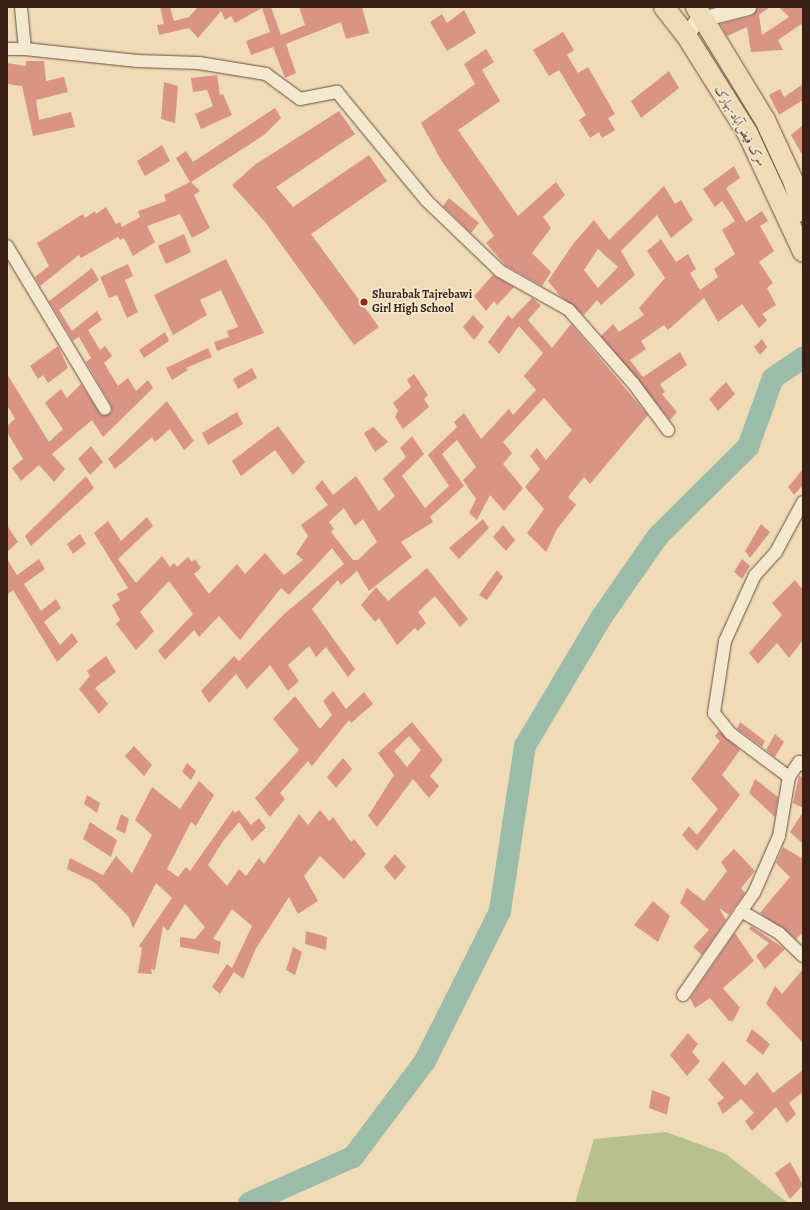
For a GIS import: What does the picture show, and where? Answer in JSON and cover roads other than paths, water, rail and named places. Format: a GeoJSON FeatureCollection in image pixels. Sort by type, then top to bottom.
{"type":"FeatureCollection","features":[{"type":"Feature","properties":{"kind":"main road","name":"سرک فیض‌آباد-بهارک"},"geometry":{"type":"LineString","coordinates":[[664,7],[696,20],[765,120],[798,180],[803,212]]}},
{"type":"Feature","properties":{"kind":"main road","name":"سرک فیض‌آباد-بهارک"},"geometry":{"type":"LineString","coordinates":[[696,20],[803,252]]}},
{"type":"Feature","properties":{"kind":"street"},"geometry":{"type":"LineString","coordinates":[[21,7],[25,48]]}},
{"type":"Feature","properties":{"kind":"street"},"geometry":{"type":"LineString","coordinates":[[696,20],[748,7]]}},
{"type":"Feature","properties":{"kind":"street"},"geometry":{"type":"LineString","coordinates":[[7,49],[25,48],[137,61],[199,63],[266,74],[300,99],[337,92],[427,200],[500,272],[569,310],[634,383],[668,430]]}},
{"type":"Feature","properties":{"kind":"street"},"geometry":{"type":"LineString","coordinates":[[7,246],[105,409]]}},
{"type":"Feature","properties":{"kind":"street"},"geometry":{"type":"LineString","coordinates":[[790,777],[730,733],[714,713],[725,641],[755,575],[776,552],[803,502]]}},
{"type":"Feature","properties":{"kind":"street"},"geometry":{"type":"LineString","coordinates":[[683,995],[754,893],[779,836],[790,777],[799,762],[803,765]]}},
{"type":"Feature","properties":{"kind":"street"},"geometry":{"type":"LineString","coordinates":[[741,911],[779,933],[803,956]]}},
{"type":"Feature","properties":{"kind":"waterway"},"geometry":{"type":"LineString","coordinates":[[249,1203],[353,1157],[425,1061],[500,911],[525,746],[601,618],[658,536],[748,447],[773,378],[803,358]]}},
{"type":"Feature","properties":{"kind":"place","name":"Shurabak Tajrebawi Girl High School"},"geometry":{"type":"Point","coordinates":[364,302]}}]}
